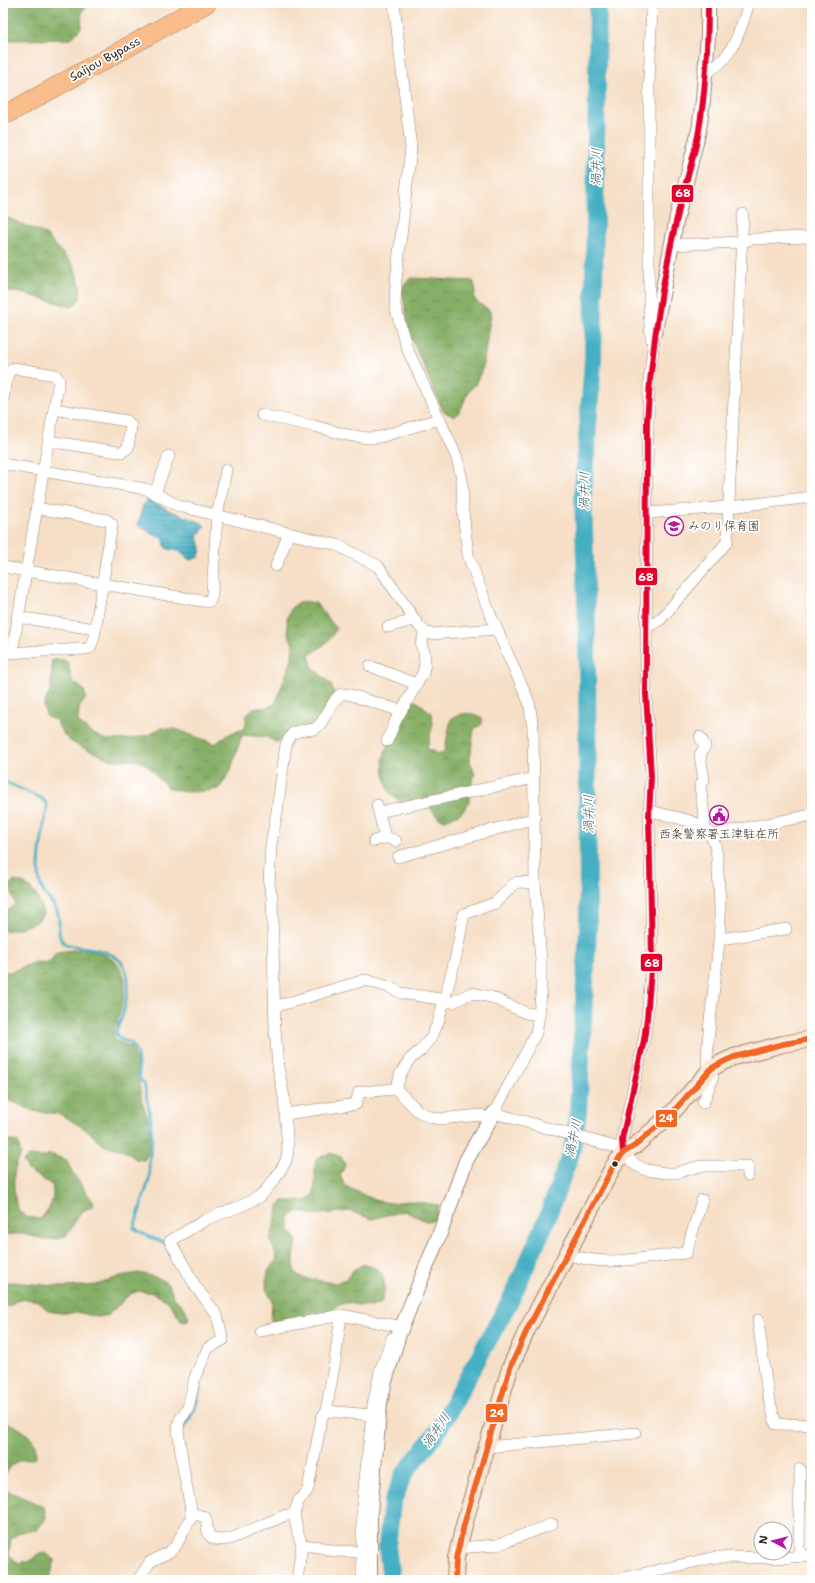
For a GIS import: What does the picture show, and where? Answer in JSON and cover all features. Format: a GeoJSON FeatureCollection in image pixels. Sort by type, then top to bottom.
{"type":"FeatureCollection","features":[{"type":"Feature","properties":{"kind":"highway","name":"Saijou Bypass"},"geometry":{"type":"LineString","coordinates":[[3,116],[207,3]]}},
{"type":"Feature","properties":{"kind":"main road"},"geometry":{"type":"LineString","coordinates":[[455,1580],[455,1565],[458,1548],[486,1448],[516,1352],[613,1167],[619,1150],[636,1145],[671,1114],[710,1071],[723,1062],[734,1057],[783,1044],[812,1040]]}},
{"type":"Feature","properties":{"kind":"street"},"geometry":{"type":"LineString","coordinates":[[370,1580],[370,1512],[380,1403],[390,1359],[466,1161],[492,1116],[536,1033],[541,994],[541,960],[535,883],[532,714],[529,702],[468,555],[463,518],[460,469],[457,458],[406,346],[397,319],[395,306],[396,280],[411,148],[394,3]]}},
{"type":"Feature","properties":{"kind":"street"},"geometry":{"type":"LineString","coordinates":[[652,3],[649,84],[649,313],[652,355]]}},
{"type":"Feature","properties":{"kind":"street"},"geometry":{"type":"LineString","coordinates":[[619,1150],[647,1018],[652,958],[649,810],[651,776],[646,694],[648,513],[647,421],[652,355],[671,245],[699,130],[705,73],[708,3]]}},
{"type":"Feature","properties":{"kind":"street"},"geometry":{"type":"LineString","coordinates":[[705,73],[714,69],[728,54],[744,20],[749,3]]}},
{"type":"Feature","properties":{"kind":"street"},"geometry":{"type":"LineString","coordinates":[[647,627],[660,620],[727,542],[743,214]]}},
{"type":"Feature","properties":{"kind":"street"},"geometry":{"type":"LineString","coordinates":[[671,245],[742,242],[751,239],[812,237]]}},
{"type":"Feature","properties":{"kind":"street"},"geometry":{"type":"LineString","coordinates":[[3,400],[7,376],[11,369],[14,368],[55,375],[59,380],[36,508],[17,617],[7,653],[90,648],[95,629],[113,528],[110,521],[36,508]]}},
{"type":"Feature","properties":{"kind":"street"},"geometry":{"type":"LineString","coordinates":[[48,441],[122,452],[128,448],[131,426],[127,421],[54,409]]}},
{"type":"Feature","properties":{"kind":"street"},"geometry":{"type":"LineString","coordinates":[[262,415],[357,437],[368,438],[380,437],[439,419]]}},
{"type":"Feature","properties":{"kind":"street"},"geometry":{"type":"LineString","coordinates":[[155,493],[169,456]]}},
{"type":"Feature","properties":{"kind":"street"},"geometry":{"type":"LineString","coordinates":[[3,464],[146,489],[180,506],[337,546],[373,563],[381,570],[414,620],[425,632],[431,634],[497,628]]}},
{"type":"Feature","properties":{"kind":"street"},"geometry":{"type":"LineString","coordinates":[[3,567],[208,602],[211,599],[212,593],[217,516],[226,470]]}},
{"type":"Feature","properties":{"kind":"street"},"geometry":{"type":"LineString","coordinates":[[648,513],[812,497]]}},
{"type":"Feature","properties":{"kind":"street"},"geometry":{"type":"LineString","coordinates":[[276,566],[289,534]]}},
{"type":"Feature","properties":{"kind":"street"},"geometry":{"type":"LineString","coordinates":[[17,617],[95,629]]}},
{"type":"Feature","properties":{"kind":"street"},"geometry":{"type":"LineString","coordinates":[[388,627],[414,620]]}},
{"type":"Feature","properties":{"kind":"street"},"geometry":{"type":"LineString","coordinates":[[387,741],[401,711],[423,673],[425,663],[424,652],[420,645],[425,632]]}},
{"type":"Feature","properties":{"kind":"street"},"geometry":{"type":"LineString","coordinates":[[370,666],[416,684]]}},
{"type":"Feature","properties":{"kind":"street"},"geometry":{"type":"LineString","coordinates":[[138,1580],[150,1562],[169,1552],[175,1547],[191,1518],[178,1430],[179,1421],[188,1408],[195,1377],[208,1348],[223,1340],[217,1315],[199,1293],[170,1241],[207,1219],[253,1201],[267,1189],[281,1171],[286,1161],[288,1151],[284,1097],[278,1067],[274,1007],[272,896],[270,884],[272,835],[277,812],[286,744],[292,734],[298,731],[315,728],[320,724],[335,700],[341,694],[348,694],[401,711]]}},
{"type":"Feature","properties":{"kind":"street"},"geometry":{"type":"LineString","coordinates":[[700,737],[705,746],[700,755],[704,780],[700,786],[706,822],[703,828]]}},
{"type":"Feature","properties":{"kind":"street"},"geometry":{"type":"LineString","coordinates":[[374,841],[390,839],[378,808],[534,778]]}},
{"type":"Feature","properties":{"kind":"street"},"geometry":{"type":"LineString","coordinates":[[649,810],[683,819],[703,828],[711,837],[716,848],[721,900],[720,939],[707,1056],[707,1062],[713,1077],[703,1103]]}},
{"type":"Feature","properties":{"kind":"street"},"geometry":{"type":"LineString","coordinates":[[711,837],[725,832],[812,815]]}},
{"type":"Feature","properties":{"kind":"street"},"geometry":{"type":"LineString","coordinates":[[398,857],[535,818]]}},
{"type":"Feature","properties":{"kind":"street"},"geometry":{"type":"LineString","coordinates":[[396,1089],[401,1073],[410,1059],[421,1050],[431,1038],[438,1023],[445,1001],[464,914],[476,908],[495,903],[514,884],[518,882],[535,883]]}},
{"type":"Feature","properties":{"kind":"street"},"geometry":{"type":"LineString","coordinates":[[720,939],[786,930]]}},
{"type":"Feature","properties":{"kind":"street"},"geometry":{"type":"LineString","coordinates":[[274,1007],[366,980],[389,987],[401,993],[445,1001],[453,1002],[471,993],[491,996],[526,1013],[539,1015]]}},
{"type":"Feature","properties":{"kind":"street"},"geometry":{"type":"LineString","coordinates":[[285,1114],[356,1104],[359,1092],[396,1089],[418,1111],[430,1117],[440,1119],[482,1115],[545,1127],[619,1150],[636,1165],[646,1170],[676,1173],[700,1166],[748,1166],[748,1176]]}},
{"type":"Feature","properties":{"kind":"street"},"geometry":{"type":"LineString","coordinates":[[567,1254],[579,1258],[614,1261],[686,1252],[702,1200]]}},
{"type":"Feature","properties":{"kind":"street"},"geometry":{"type":"LineString","coordinates":[[362,1580],[362,1507],[372,1415],[380,1371],[388,1346],[397,1326],[410,1305]]}},
{"type":"Feature","properties":{"kind":"street"},"geometry":{"type":"LineString","coordinates":[[260,1332],[341,1315],[397,1326]]}},
{"type":"Feature","properties":{"kind":"street"},"geometry":{"type":"LineString","coordinates":[[297,1580],[302,1545],[294,1516],[295,1509],[299,1500],[308,1489],[322,1417],[326,1411],[341,1315]]}},
{"type":"Feature","properties":{"kind":"street"},"geometry":{"type":"LineString","coordinates":[[758,1320],[768,1396],[776,1424],[812,1425]]}},
{"type":"Feature","properties":{"kind":"street"},"geometry":{"type":"LineString","coordinates":[[326,1411],[372,1415]]}},
{"type":"Feature","properties":{"kind":"street"},"geometry":{"type":"LineString","coordinates":[[486,1448],[635,1433]]}},
{"type":"Feature","properties":{"kind":"street"},"geometry":{"type":"LineString","coordinates":[[799,1557],[800,1469]]}},
{"type":"Feature","properties":{"kind":"street"},"geometry":{"type":"LineString","coordinates":[[191,1513],[205,1516],[207,1520],[208,1532],[211,1537],[217,1540],[230,1539],[286,1515],[294,1516]]}},
{"type":"Feature","properties":{"kind":"street"},"geometry":{"type":"LineString","coordinates":[[458,1548],[497,1545],[552,1524]]}},
{"type":"Feature","properties":{"kind":"street"},"geometry":{"type":"LineString","coordinates":[[302,1545],[320,1547],[334,1551],[362,1552]]}},
{"type":"Feature","properties":{"kind":"street"},"geometry":{"type":"LineString","coordinates":[[619,1579],[646,1576],[716,1557],[782,1558],[812,1555]]}},
{"type":"Feature","properties":{"kind":"green space"},"geometry":{"type":"Polygon","coordinates":[[[3,3],[91,3],[82,11],[81,28],[71,39],[12,40],[3,44],[3,3]]]}},
{"type":"Feature","properties":{"kind":"green space"},"geometry":{"type":"Polygon","coordinates":[[[3,216],[45,234],[74,266],[80,285],[80,299],[72,307],[22,293],[3,291],[3,216]]]}},
{"type":"Feature","properties":{"kind":"green space"},"geometry":{"type":"Polygon","coordinates":[[[411,278],[473,281],[476,289],[474,298],[491,312],[483,367],[475,385],[468,392],[461,409],[455,417],[443,411],[410,335],[402,291],[405,283],[411,278]]]}},
{"type":"Feature","properties":{"kind":"green space"},"geometry":{"type":"Polygon","coordinates":[[[302,601],[316,603],[336,628],[328,641],[309,656],[313,668],[330,683],[334,692],[329,704],[315,725],[283,740],[276,742],[266,737],[242,735],[230,772],[219,789],[198,792],[182,792],[175,790],[163,783],[151,769],[141,762],[111,759],[72,742],[63,733],[56,720],[47,717],[43,706],[51,690],[52,660],[62,659],[68,663],[72,681],[84,690],[86,698],[79,708],[78,722],[91,733],[107,740],[130,739],[148,735],[161,728],[176,729],[215,744],[231,733],[243,730],[246,725],[246,716],[253,708],[263,708],[275,704],[292,659],[293,645],[288,632],[287,618],[292,607],[302,601]]]}},
{"type":"Feature","properties":{"kind":"green space"},"geometry":{"type":"Polygon","coordinates":[[[416,701],[432,713],[433,724],[427,748],[437,754],[444,752],[451,719],[462,714],[471,714],[482,718],[482,724],[474,729],[470,761],[475,775],[472,782],[469,802],[463,811],[446,820],[439,818],[430,808],[397,799],[389,792],[384,775],[383,758],[393,733],[411,703],[416,701]]]}},
{"type":"Feature","properties":{"kind":"green space"},"geometry":{"type":"Polygon","coordinates":[[[13,881],[22,882],[34,892],[39,900],[43,914],[37,922],[17,929],[3,931],[3,912],[8,911],[15,904],[10,885],[13,881]]]}},
{"type":"Feature","properties":{"kind":"green space"},"geometry":{"type":"Polygon","coordinates":[[[79,949],[95,951],[116,962],[124,979],[122,1003],[114,1028],[114,1036],[116,1040],[131,1047],[138,1071],[141,1098],[148,1118],[150,1140],[147,1157],[144,1160],[136,1159],[123,1150],[103,1145],[87,1130],[60,1114],[33,1111],[11,1101],[3,1100],[3,972],[11,972],[35,962],[46,963],[51,960],[57,952],[79,949]]]}},
{"type":"Feature","properties":{"kind":"green space"},"geometry":{"type":"Polygon","coordinates":[[[3,1141],[18,1142],[21,1155],[15,1168],[15,1195],[17,1209],[27,1217],[40,1219],[47,1211],[53,1195],[52,1185],[29,1171],[23,1162],[28,1156],[43,1157],[50,1154],[66,1160],[93,1202],[93,1207],[84,1210],[79,1215],[71,1230],[65,1236],[61,1238],[45,1239],[10,1234],[3,1237],[3,1141]]]}},
{"type":"Feature","properties":{"kind":"green space"},"geometry":{"type":"Polygon","coordinates":[[[330,1153],[341,1157],[345,1165],[340,1176],[345,1186],[374,1200],[390,1203],[410,1201],[439,1205],[435,1220],[426,1221],[404,1211],[371,1219],[350,1211],[312,1215],[299,1211],[289,1217],[289,1227],[297,1241],[294,1256],[294,1270],[302,1278],[335,1283],[346,1279],[353,1270],[364,1264],[376,1268],[383,1276],[385,1285],[384,1294],[381,1303],[371,1307],[347,1303],[337,1305],[331,1312],[278,1323],[271,1321],[272,1301],[266,1288],[268,1271],[277,1260],[275,1251],[270,1241],[279,1206],[283,1201],[306,1201],[313,1196],[316,1159],[330,1153]]]}},
{"type":"Feature","properties":{"kind":"green space"},"geometry":{"type":"Polygon","coordinates":[[[139,1273],[159,1278],[169,1285],[174,1298],[184,1307],[189,1318],[187,1321],[181,1320],[168,1301],[153,1293],[139,1291],[130,1294],[108,1315],[97,1317],[81,1313],[60,1313],[48,1311],[39,1301],[26,1299],[16,1301],[8,1307],[3,1303],[3,1283],[13,1282],[64,1287],[97,1285],[120,1276],[139,1273]]]}},
{"type":"Feature","properties":{"kind":"green space"},"geometry":{"type":"Polygon","coordinates":[[[3,1421],[16,1426],[28,1435],[35,1446],[36,1452],[35,1459],[19,1460],[15,1463],[3,1479],[3,1421]]]}},
{"type":"Feature","properties":{"kind":"green space"},"geometry":{"type":"Polygon","coordinates":[[[3,1481],[6,1490],[44,1507],[46,1519],[37,1530],[20,1532],[11,1539],[9,1554],[18,1563],[30,1561],[38,1554],[45,1552],[55,1561],[49,1580],[3,1580],[3,1481]]]}},
{"type":"Feature","properties":{"kind":"water"},"geometry":{"type":"Polygon","coordinates":[[[147,500],[202,523],[205,526],[197,535],[201,548],[199,557],[191,560],[185,557],[182,552],[168,549],[165,547],[164,539],[152,534],[138,525],[142,507],[147,500]]]}},
{"type":"Feature","properties":{"kind":"waterway","name":"渦井川"},"geometry":{"type":"LineString","coordinates":[[391,1580],[387,1546],[392,1504],[403,1476],[439,1429],[511,1299],[544,1226],[571,1153],[578,1112],[588,928],[587,633],[583,491],[593,360],[598,3]]}},
{"type":"Feature","properties":{"kind":"waterway"},"geometry":{"type":"LineString","coordinates":[[3,781],[41,798],[46,803],[47,808],[39,861],[40,881],[42,889],[57,910],[59,918],[59,935],[63,942],[68,945],[99,950],[111,954],[124,966],[128,978],[128,984],[122,1017],[117,1027],[116,1034],[120,1039],[131,1043],[137,1054],[140,1080],[144,1083],[151,1120],[152,1139],[149,1164],[150,1177],[134,1228],[167,1245]]}},
{"type":"Feature","properties":{"kind":"waterway"},"geometry":{"type":"LineString","coordinates":[[183,1430],[183,1427],[189,1420],[196,1406],[204,1370]]}},
{"type":"Feature","properties":{"kind":"transit line","name":"68"},"geometry":{"type":"LineString","coordinates":[[623,1153],[622,1139],[644,1040],[652,958],[649,816],[651,776],[646,694],[647,421],[654,345],[666,268],[679,207],[697,141],[701,114],[708,35],[708,3]]}},
{"type":"Feature","properties":{"kind":"transit line","name":"24"},"geometry":{"type":"LineString","coordinates":[[455,1580],[456,1558],[465,1521],[510,1368],[527,1330],[613,1167],[623,1153],[636,1145],[671,1114],[712,1068],[734,1057],[783,1044],[812,1039]]}},
{"type":"Feature","properties":{"kind":"place","name":"みのり保育園"},"geometry":{"type":"Point","coordinates":[674,526]}},
{"type":"Feature","properties":{"kind":"place","name":"西条警察署玉津駐在所"},"geometry":{"type":"Point","coordinates":[719,815]}}]}
